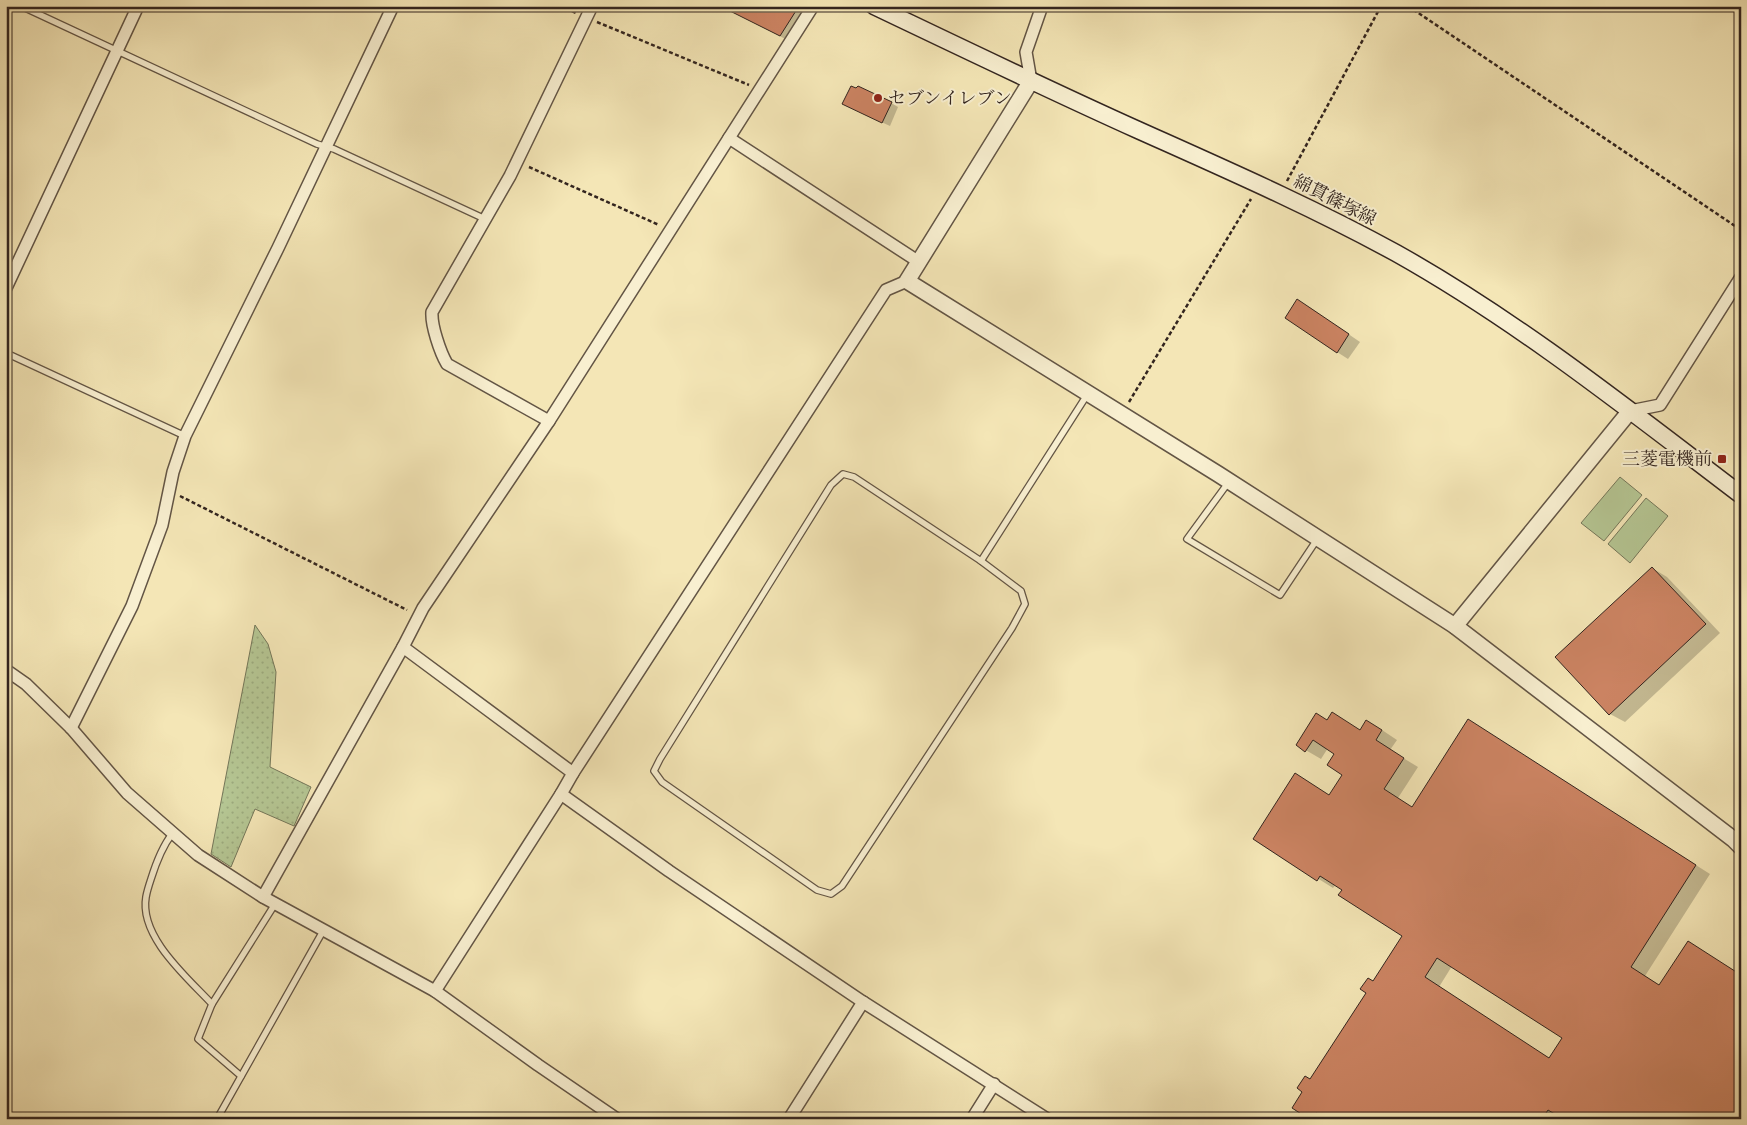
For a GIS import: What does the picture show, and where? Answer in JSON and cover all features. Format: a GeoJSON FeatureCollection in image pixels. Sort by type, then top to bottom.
{"type":"FeatureCollection","features":[{"type":"Feature","properties":{"kind":"main road","name":"綿貫篠塚線"},"geometry":{"type":"LineString","coordinates":[[874,6],[1031,81],[1280,194],[1397,254],[1449,285],[1554,355],[1741,495]]}},
{"type":"Feature","properties":{"kind":"street"},"geometry":{"type":"LineString","coordinates":[[6,288],[138,6]]}},
{"type":"Feature","properties":{"kind":"street"},"geometry":{"type":"LineString","coordinates":[[71,728],[132,606],[162,526],[169,491],[185,436],[278,248],[393,6]]}},
{"type":"Feature","properties":{"kind":"street"},"geometry":{"type":"LineString","coordinates":[[549,421],[448,364],[443,357],[431,318],[432,312],[516,162],[592,6]]}},
{"type":"Feature","properties":{"kind":"street"},"geometry":{"type":"LineString","coordinates":[[263,897],[419,616],[549,421],[812,6]]}},
{"type":"Feature","properties":{"kind":"street"},"geometry":{"type":"LineString","coordinates":[[435,991],[573,773],[886,290],[907,281],[1031,81],[1026,52],[1042,6]]}},
{"type":"Feature","properties":{"kind":"street"},"geometry":{"type":"LineString","coordinates":[[729,138],[919,262]]}},
{"type":"Feature","properties":{"kind":"street"},"geometry":{"type":"LineString","coordinates":[[1455,626],[1630,412],[1660,405],[1741,277]]}},
{"type":"Feature","properties":{"kind":"street"},"geometry":{"type":"LineString","coordinates":[[907,281],[1229,481],[1455,626],[1741,847]]}},
{"type":"Feature","properties":{"kind":"street"},"geometry":{"type":"LineString","coordinates":[[403,647],[573,773]]}},
{"type":"Feature","properties":{"kind":"street"},"geometry":{"type":"LineString","coordinates":[[6,670],[26,684],[71,728],[127,793],[198,855],[275,904],[435,991],[538,1065],[618,1119]]}},
{"type":"Feature","properties":{"kind":"street"},"geometry":{"type":"LineString","coordinates":[[561,794],[669,872],[863,1002],[1047,1119]]}},
{"type":"Feature","properties":{"kind":"street"},"geometry":{"type":"LineString","coordinates":[[789,1119],[863,1002]]}},
{"type":"Feature","properties":{"kind":"street"},"geometry":{"type":"LineString","coordinates":[[972,1119],[994,1084]]}},
{"type":"Feature","properties":{"kind":"lane"},"geometry":{"type":"LineString","coordinates":[[21,6],[309,140],[485,219]]}},
{"type":"Feature","properties":{"kind":"lane"},"geometry":{"type":"LineString","coordinates":[[6,353],[185,436]]}},
{"type":"Feature","properties":{"kind":"lane"},"geometry":{"type":"LineString","coordinates":[[981,561],[1088,393]]}},
{"type":"Feature","properties":{"kind":"lane"},"geometry":{"type":"LineString","coordinates":[[843,474],[854,477],[981,561],[1021,591],[1025,604],[1012,628],[842,886],[831,894],[817,890],[662,782],[654,770],[831,486],[843,474]]}},
{"type":"Feature","properties":{"kind":"lane"},"geometry":{"type":"LineString","coordinates":[[1229,481],[1188,539],[1280,595],[1318,538]]}},
{"type":"Feature","properties":{"kind":"lane"},"geometry":{"type":"LineString","coordinates":[[172,834],[156,864],[145,898],[149,927],[155,939],[172,961],[212,1004]]}},
{"type":"Feature","properties":{"kind":"lane"},"geometry":{"type":"LineString","coordinates":[[241,1076],[198,1039],[212,1004],[275,904]]}},
{"type":"Feature","properties":{"kind":"lane"},"geometry":{"type":"LineString","coordinates":[[216,1119],[324,930]]}},
{"type":"Feature","properties":{"kind":"path"},"geometry":{"type":"LineString","coordinates":[[1280,194],[1381,6]]}},
{"type":"Feature","properties":{"kind":"path"},"geometry":{"type":"LineString","coordinates":[[1408,6],[1741,230]]}},
{"type":"Feature","properties":{"kind":"path"},"geometry":{"type":"LineString","coordinates":[[586,18],[760,90]]}},
{"type":"Feature","properties":{"kind":"path"},"geometry":{"type":"LineString","coordinates":[[516,162],[670,230]]}},
{"type":"Feature","properties":{"kind":"path"},"geometry":{"type":"LineString","coordinates":[[1122,414],[1259,185]]}},
{"type":"Feature","properties":{"kind":"path"},"geometry":{"type":"LineString","coordinates":[[169,491],[419,616]]}},
{"type":"Feature","properties":{"kind":"path"},"geometry":{"type":"LineString","coordinates":[[6,1110],[13,1119]]}},
{"type":"Feature","properties":{"kind":"green space"},"geometry":{"type":"Polygon","coordinates":[[[1620,477],[1642,495],[1604,541],[1581,523],[1620,477]]]}},
{"type":"Feature","properties":{"kind":"green space"},"geometry":{"type":"Polygon","coordinates":[[[1646,498],[1668,516],[1630,563],[1608,544],[1646,498]]]}},
{"type":"Feature","properties":{"kind":"green space"},"geometry":{"type":"Polygon","coordinates":[[[255,625],[268,644],[276,672],[270,767],[311,787],[294,826],[255,809],[231,867],[211,854],[255,625]]]}},
{"type":"Feature","properties":{"kind":"building"},"geometry":{"type":"Polygon","coordinates":[[[720,6],[799,6],[780,36],[720,6]]]}},
{"type":"Feature","properties":{"kind":"building"},"geometry":{"type":"Polygon","coordinates":[[[851,86],[856,88],[858,86],[892,102],[882,123],[842,104],[851,86]]]}},
{"type":"Feature","properties":{"kind":"building"},"geometry":{"type":"Polygon","coordinates":[[[1297,299],[1349,334],[1337,353],[1285,318],[1297,299]]]}},
{"type":"Feature","properties":{"kind":"building"},"geometry":{"type":"Polygon","coordinates":[[[1652,567],[1706,624],[1609,715],[1555,657],[1652,567]]]}},
{"type":"Feature","properties":{"kind":"building"},"geometry":{"type":"Polygon","coordinates":[[[1332,712],[1360,730],[1366,720],[1382,730],[1376,740],[1404,758],[1384,789],[1412,807],[1468,719],[1696,865],[1631,967],[1659,985],[1688,941],[1741,975],[1741,1119],[1563,1119],[1548,1110],[1542,1119],[1325,1119],[1316,1113],[1312,1119],[1309,1119],[1292,1108],[1302,1092],[1297,1088],[1305,1076],[1310,1079],[1366,993],[1360,989],[1368,978],[1373,981],[1402,936],[1338,895],[1342,890],[1320,876],[1317,881],[1253,839],[1295,773],[1329,795],[1342,775],[1327,765],[1334,754],[1313,740],[1305,752],[1296,745],[1316,713],[1327,720],[1332,712]],[[1437,958],[1425,977],[1549,1058],[1562,1038],[1437,958]]]}},
{"type":"Feature","properties":{"kind":"place","name":"セブンイレブン"},"geometry":{"type":"Point","coordinates":[878,98]}},
{"type":"Feature","properties":{"kind":"place","name":"三菱電機前"},"geometry":{"type":"Point","coordinates":[1722,459]}}]}
